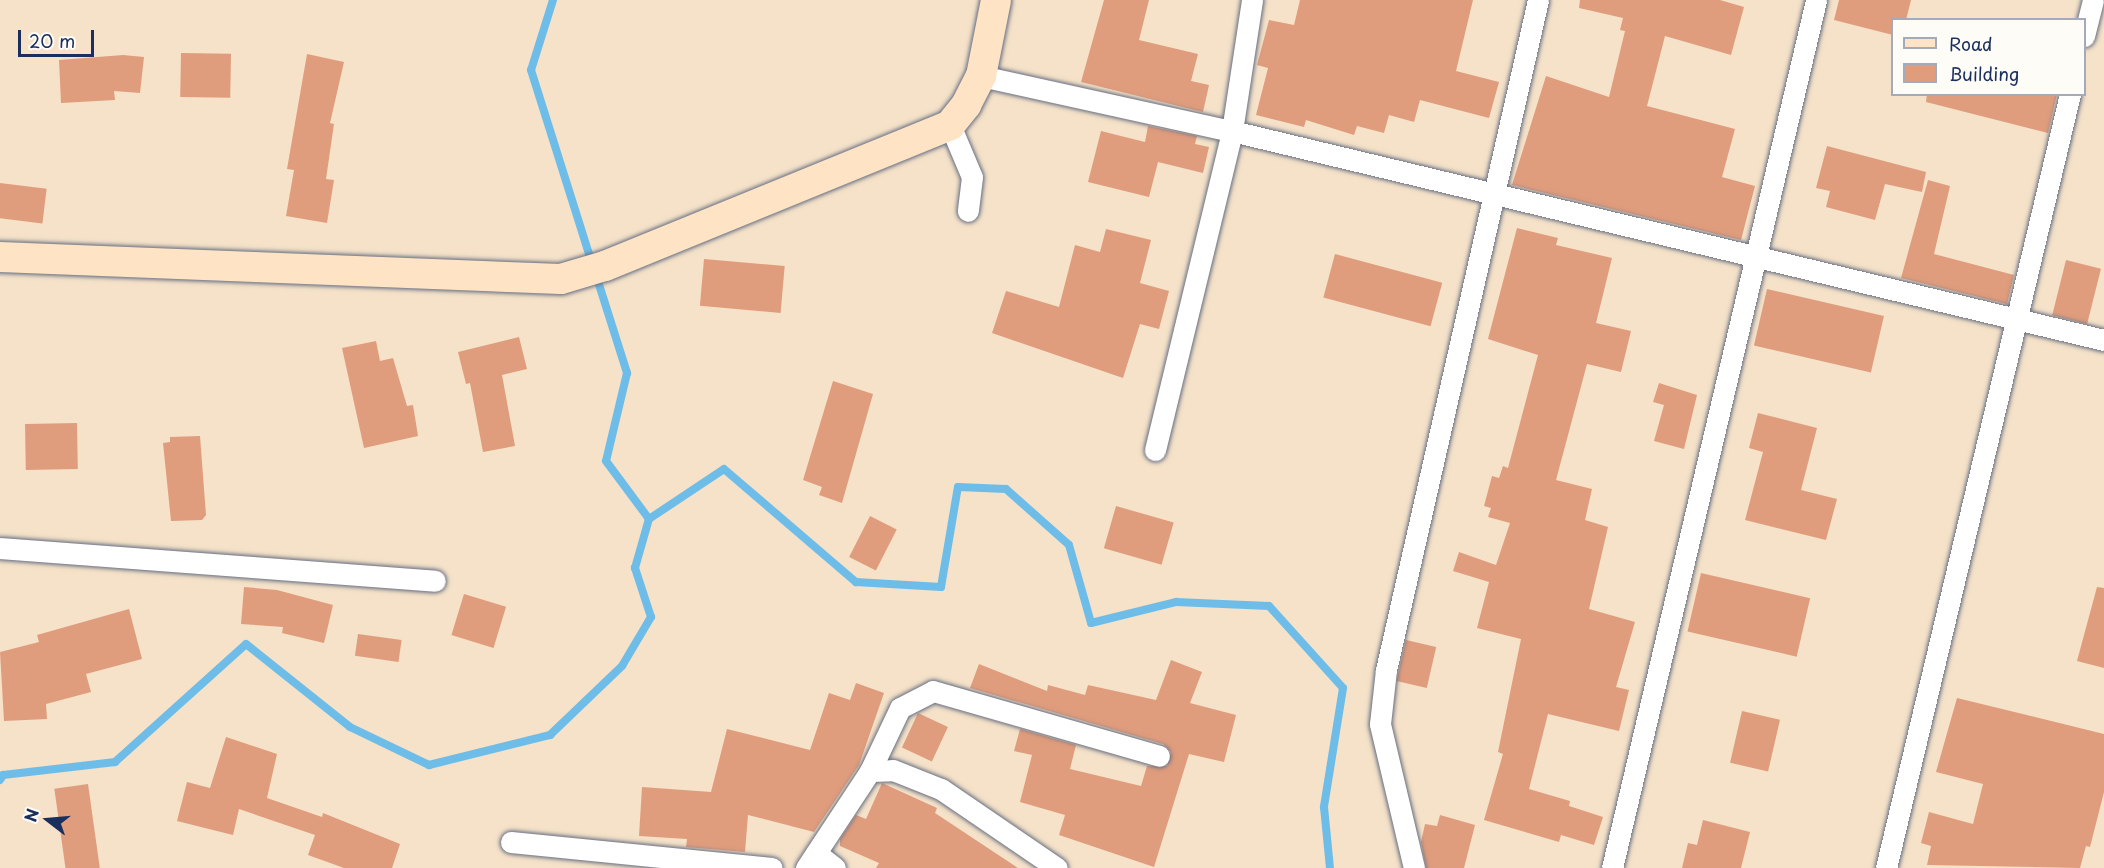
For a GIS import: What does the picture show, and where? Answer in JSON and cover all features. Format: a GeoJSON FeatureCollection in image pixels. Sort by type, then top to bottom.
{"type":"FeatureCollection","features":[{"type":"Feature","properties":{"kind":"street"},"geometry":{"type":"LineString","coordinates":[[0,257],[561,279],[605,266],[950,125],[966,105],[981,76],[996,0]]}},
{"type":"Feature","properties":{"kind":"street"},"geometry":{"type":"LineString","coordinates":[[1155,450],[1232,131],[1252,0]]}},
{"type":"Feature","properties":{"kind":"street"},"geometry":{"type":"LineString","coordinates":[[1414,868],[1380,724],[1386,670],[1538,0]]}},
{"type":"Feature","properties":{"kind":"street"},"geometry":{"type":"LineString","coordinates":[[1612,868],[1757,260],[1816,0]]}},
{"type":"Feature","properties":{"kind":"street"},"geometry":{"type":"LineString","coordinates":[[2086,32],[2093,0]]}},
{"type":"Feature","properties":{"kind":"street"},"geometry":{"type":"LineString","coordinates":[[981,76],[1232,131],[1757,260],[2104,340]]}},
{"type":"Feature","properties":{"kind":"street"},"geometry":{"type":"LineString","coordinates":[[1886,868],[2014,320],[2070,96]]}},
{"type":"Feature","properties":{"kind":"street"},"geometry":{"type":"LineString","coordinates":[[950,125],[972,177],[968,211]]}},
{"type":"Feature","properties":{"kind":"street"},"geometry":{"type":"LineString","coordinates":[[0,548],[435,581]]}},
{"type":"Feature","properties":{"kind":"street"},"geometry":{"type":"LineString","coordinates":[[835,868],[811,860],[870,771],[900,708],[933,691],[1159,756]]}},
{"type":"Feature","properties":{"kind":"street"},"geometry":{"type":"LineString","coordinates":[[870,771],[893,770],[941,789],[1057,868]]}},
{"type":"Feature","properties":{"kind":"street"},"geometry":{"type":"LineString","coordinates":[[511,843],[772,868]]}},
{"type":"Feature","properties":{"kind":"building"},"geometry":{"type":"Polygon","coordinates":[[[1104,0],[1149,0],[1139,40],[1198,54],[1191,81],[1209,85],[1203,112],[1081,82],[1104,0]]]}},
{"type":"Feature","properties":{"kind":"building"},"geometry":{"type":"Polygon","coordinates":[[[1300,0],[1473,0],[1456,71],[1499,82],[1489,118],[1420,100],[1414,122],[1389,115],[1384,133],[1357,126],[1354,135],[1306,120],[1304,127],[1256,115],[1268,68],[1257,65],[1269,20],[1294,25],[1300,0]]]}},
{"type":"Feature","properties":{"kind":"building"},"geometry":{"type":"Polygon","coordinates":[[[1580,0],[1720,0],[1744,7],[1731,55],[1665,36],[1647,106],[1735,129],[1722,177],[1755,186],[1741,240],[1512,185],[1546,76],[1609,97],[1625,31],[1620,30],[1623,18],[1579,8],[1580,0]]]}},
{"type":"Feature","properties":{"kind":"building"},"geometry":{"type":"Polygon","coordinates":[[[1839,0],[1911,0],[1906,18],[1891,18],[1891,34],[1834,20],[1839,0]]]}},
{"type":"Feature","properties":{"kind":"building"},"geometry":{"type":"Polygon","coordinates":[[[181,53],[231,54],[230,98],[180,97],[181,53]]]}},
{"type":"Feature","properties":{"kind":"building"},"geometry":{"type":"Polygon","coordinates":[[[307,54],[344,62],[330,123],[334,124],[326,179],[334,180],[327,223],[286,216],[294,170],[287,169],[307,54]]]}},
{"type":"Feature","properties":{"kind":"building"},"geometry":{"type":"Polygon","coordinates":[[[123,55],[144,57],[140,93],[114,91],[115,100],[61,103],[59,60],[123,55]]]}},
{"type":"Feature","properties":{"kind":"building"},"geometry":{"type":"Polygon","coordinates":[[[1927,96],[2057,96],[2048,133],[1926,102],[1927,96]]]}},
{"type":"Feature","properties":{"kind":"building"},"geometry":{"type":"Polygon","coordinates":[[[1148,126],[1197,136],[1195,144],[1209,147],[1203,173],[1158,162],[1149,197],[1088,182],[1101,131],[1145,142],[1148,126]]]}},
{"type":"Feature","properties":{"kind":"building"},"geometry":{"type":"Polygon","coordinates":[[[1827,146],[1926,172],[1922,192],[1885,184],[1875,220],[1826,207],[1830,191],[1816,188],[1827,146]]]}},
{"type":"Feature","properties":{"kind":"building"},"geometry":{"type":"Polygon","coordinates":[[[1928,180],[1950,186],[1934,254],[2014,275],[2007,304],[1901,278],[1928,180]]]}},
{"type":"Feature","properties":{"kind":"building"},"geometry":{"type":"Polygon","coordinates":[[[0,183],[47,189],[42,223],[0,218],[0,183]]]}},
{"type":"Feature","properties":{"kind":"building"},"geometry":{"type":"Polygon","coordinates":[[[1517,228],[1558,238],[1556,245],[1612,258],[1596,323],[1631,331],[1621,372],[1587,364],[1556,480],[1592,489],[1585,520],[1608,527],[1589,609],[1635,622],[1616,687],[1629,690],[1619,731],[1548,714],[1529,789],[1570,801],[1569,806],[1603,817],[1594,845],[1561,835],[1559,842],[1484,820],[1503,754],[1498,752],[1521,639],[1477,628],[1489,582],[1453,571],[1459,552],[1496,565],[1510,523],[1488,517],[1491,508],[1484,506],[1492,476],[1499,478],[1503,466],[1508,468],[1538,355],[1488,339],[1517,228]]]}},
{"type":"Feature","properties":{"kind":"building"},"geometry":{"type":"Polygon","coordinates":[[[1106,229],[1151,240],[1140,283],[1169,291],[1159,329],[1140,324],[1123,378],[992,333],[1006,291],[1059,307],[1075,245],[1100,252],[1106,229]]]}},
{"type":"Feature","properties":{"kind":"building"},"geometry":{"type":"Polygon","coordinates":[[[1335,254],[1442,283],[1431,326],[1323,297],[1335,254]]]}},
{"type":"Feature","properties":{"kind":"building"},"geometry":{"type":"Polygon","coordinates":[[[704,259],[785,266],[781,313],[700,306],[704,259]]]}},
{"type":"Feature","properties":{"kind":"building"},"geometry":{"type":"Polygon","coordinates":[[[2066,260],[2101,269],[2087,324],[2052,315],[2066,260]]]}},
{"type":"Feature","properties":{"kind":"building"},"geometry":{"type":"Polygon","coordinates":[[[1767,289],[1884,316],[1871,373],[1754,346],[1767,289]]]}},
{"type":"Feature","properties":{"kind":"building"},"geometry":{"type":"Polygon","coordinates":[[[519,337],[527,369],[502,375],[515,446],[483,452],[470,383],[466,384],[458,352],[519,337]]]}},
{"type":"Feature","properties":{"kind":"building"},"geometry":{"type":"Polygon","coordinates":[[[376,341],[380,361],[393,358],[407,406],[413,405],[418,436],[364,448],[342,348],[376,341]]]}},
{"type":"Feature","properties":{"kind":"building"},"geometry":{"type":"Polygon","coordinates":[[[833,381],[873,394],[842,503],[819,495],[822,487],[803,480],[833,381]]]}},
{"type":"Feature","properties":{"kind":"building"},"geometry":{"type":"Polygon","coordinates":[[[1659,383],[1697,395],[1684,449],[1654,441],[1664,405],[1653,402],[1659,383]]]}},
{"type":"Feature","properties":{"kind":"building"},"geometry":{"type":"Polygon","coordinates":[[[1758,413],[1817,428],[1801,490],[1837,499],[1826,540],[1745,520],[1763,452],[1749,448],[1758,413]]]}},
{"type":"Feature","properties":{"kind":"building"},"geometry":{"type":"Polygon","coordinates":[[[77,423],[78,469],[26,470],[25,424],[77,423]]]}},
{"type":"Feature","properties":{"kind":"building"},"geometry":{"type":"Polygon","coordinates":[[[200,436],[206,515],[202,520],[171,521],[163,443],[170,442],[170,437],[200,436]]]}},
{"type":"Feature","properties":{"kind":"building"},"geometry":{"type":"Polygon","coordinates":[[[1116,506],[1174,523],[1162,565],[1104,548],[1116,506]]]}},
{"type":"Feature","properties":{"kind":"building"},"geometry":{"type":"Polygon","coordinates":[[[870,516],[897,530],[876,571],[849,557],[870,516]]]}},
{"type":"Feature","properties":{"kind":"building"},"geometry":{"type":"Polygon","coordinates":[[[1701,573],[1810,598],[1797,657],[1688,631],[1701,573]]]}},
{"type":"Feature","properties":{"kind":"building"},"geometry":{"type":"Polygon","coordinates":[[[244,587],[277,590],[333,605],[324,643],[282,633],[283,627],[241,624],[244,587]]]}},
{"type":"Feature","properties":{"kind":"building"},"geometry":{"type":"Polygon","coordinates":[[[2097,587],[2104,588],[2104,668],[2077,661],[2097,587]]]}},
{"type":"Feature","properties":{"kind":"building"},"geometry":{"type":"Polygon","coordinates":[[[464,594],[506,607],[494,648],[451,635],[464,594]]]}},
{"type":"Feature","properties":{"kind":"building"},"geometry":{"type":"Polygon","coordinates":[[[129,609],[142,659],[86,674],[91,692],[46,704],[47,719],[4,721],[0,652],[39,642],[37,635],[129,609]]]}},
{"type":"Feature","properties":{"kind":"building"},"geometry":{"type":"Polygon","coordinates":[[[358,634],[402,640],[399,662],[355,656],[358,634]]]}},
{"type":"Feature","properties":{"kind":"building"},"geometry":{"type":"Polygon","coordinates":[[[1406,640],[1436,647],[1427,688],[1397,681],[1406,640]]]}},
{"type":"Feature","properties":{"kind":"building"},"geometry":{"type":"Polygon","coordinates":[[[1171,660],[1202,672],[1190,703],[1236,715],[1224,762],[1189,754],[1154,867],[1059,835],[1065,815],[1020,802],[1032,755],[1014,751],[1020,729],[1076,745],[1070,769],[1141,786],[1147,766],[1167,766],[1171,752],[1163,744],[970,688],[979,664],[1047,691],[1048,685],[1085,695],[1088,685],[1156,700],[1171,660]]]}},
{"type":"Feature","properties":{"kind":"building"},"geometry":{"type":"Polygon","coordinates":[[[856,683],[884,693],[859,765],[814,832],[748,815],[745,852],[686,847],[687,839],[639,836],[642,787],[711,792],[727,729],[810,750],[829,693],[850,700],[856,683]]]}},
{"type":"Feature","properties":{"kind":"building"},"geometry":{"type":"Polygon","coordinates":[[[1957,698],[2104,734],[2104,792],[2090,847],[2086,846],[2080,868],[1927,865],[1931,846],[1921,843],[1929,812],[1973,824],[1983,784],[1936,772],[1957,698]]]}},
{"type":"Feature","properties":{"kind":"building"},"geometry":{"type":"Polygon","coordinates":[[[1742,711],[1780,720],[1768,771],[1730,763],[1742,711]]]}},
{"type":"Feature","properties":{"kind":"building"},"geometry":{"type":"Polygon","coordinates":[[[918,713],[948,727],[932,761],[902,747],[918,713]]]}},
{"type":"Feature","properties":{"kind":"building"},"geometry":{"type":"Polygon","coordinates":[[[226,737],[277,754],[267,798],[322,817],[323,813],[400,844],[392,868],[344,868],[308,855],[315,835],[239,809],[233,835],[177,821],[187,782],[210,788],[226,737]]]}},
{"type":"Feature","properties":{"kind":"building"},"geometry":{"type":"Polygon","coordinates":[[[882,783],[937,808],[935,813],[1018,868],[876,868],[879,863],[840,846],[840,839],[856,815],[866,819],[882,783]]]}},
{"type":"Feature","properties":{"kind":"building"},"geometry":{"type":"Polygon","coordinates":[[[88,784],[100,868],[65,868],[54,789],[88,784]]]}},
{"type":"Feature","properties":{"kind":"building"},"geometry":{"type":"Polygon","coordinates":[[[1440,815],[1475,825],[1464,868],[1426,868],[1421,842],[1425,824],[1437,826],[1440,815]]]}},
{"type":"Feature","properties":{"kind":"building"},"geometry":{"type":"Polygon","coordinates":[[[1703,820],[1750,832],[1741,868],[1682,868],[1688,843],[1697,845],[1703,820]]]}},
{"type":"Feature","properties":{"kind":"waterway"},"geometry":{"type":"LineString","coordinates":[[553,0],[531,70],[592,264]]}},
{"type":"Feature","properties":{"kind":"waterway"},"geometry":{"type":"LineString","coordinates":[[596,275],[627,373],[606,461],[649,519]]}},
{"type":"Feature","properties":{"kind":"waterway"},"geometry":{"type":"LineString","coordinates":[[0,780],[3,775],[115,762],[246,644],[350,727],[429,765],[550,735],[622,666],[651,617],[635,568],[649,519],[724,469],[856,582],[941,587],[958,487],[1006,489],[1069,545],[1091,623],[1176,602],[1269,606],[1343,688],[1324,807],[1330,868]]}}]}
